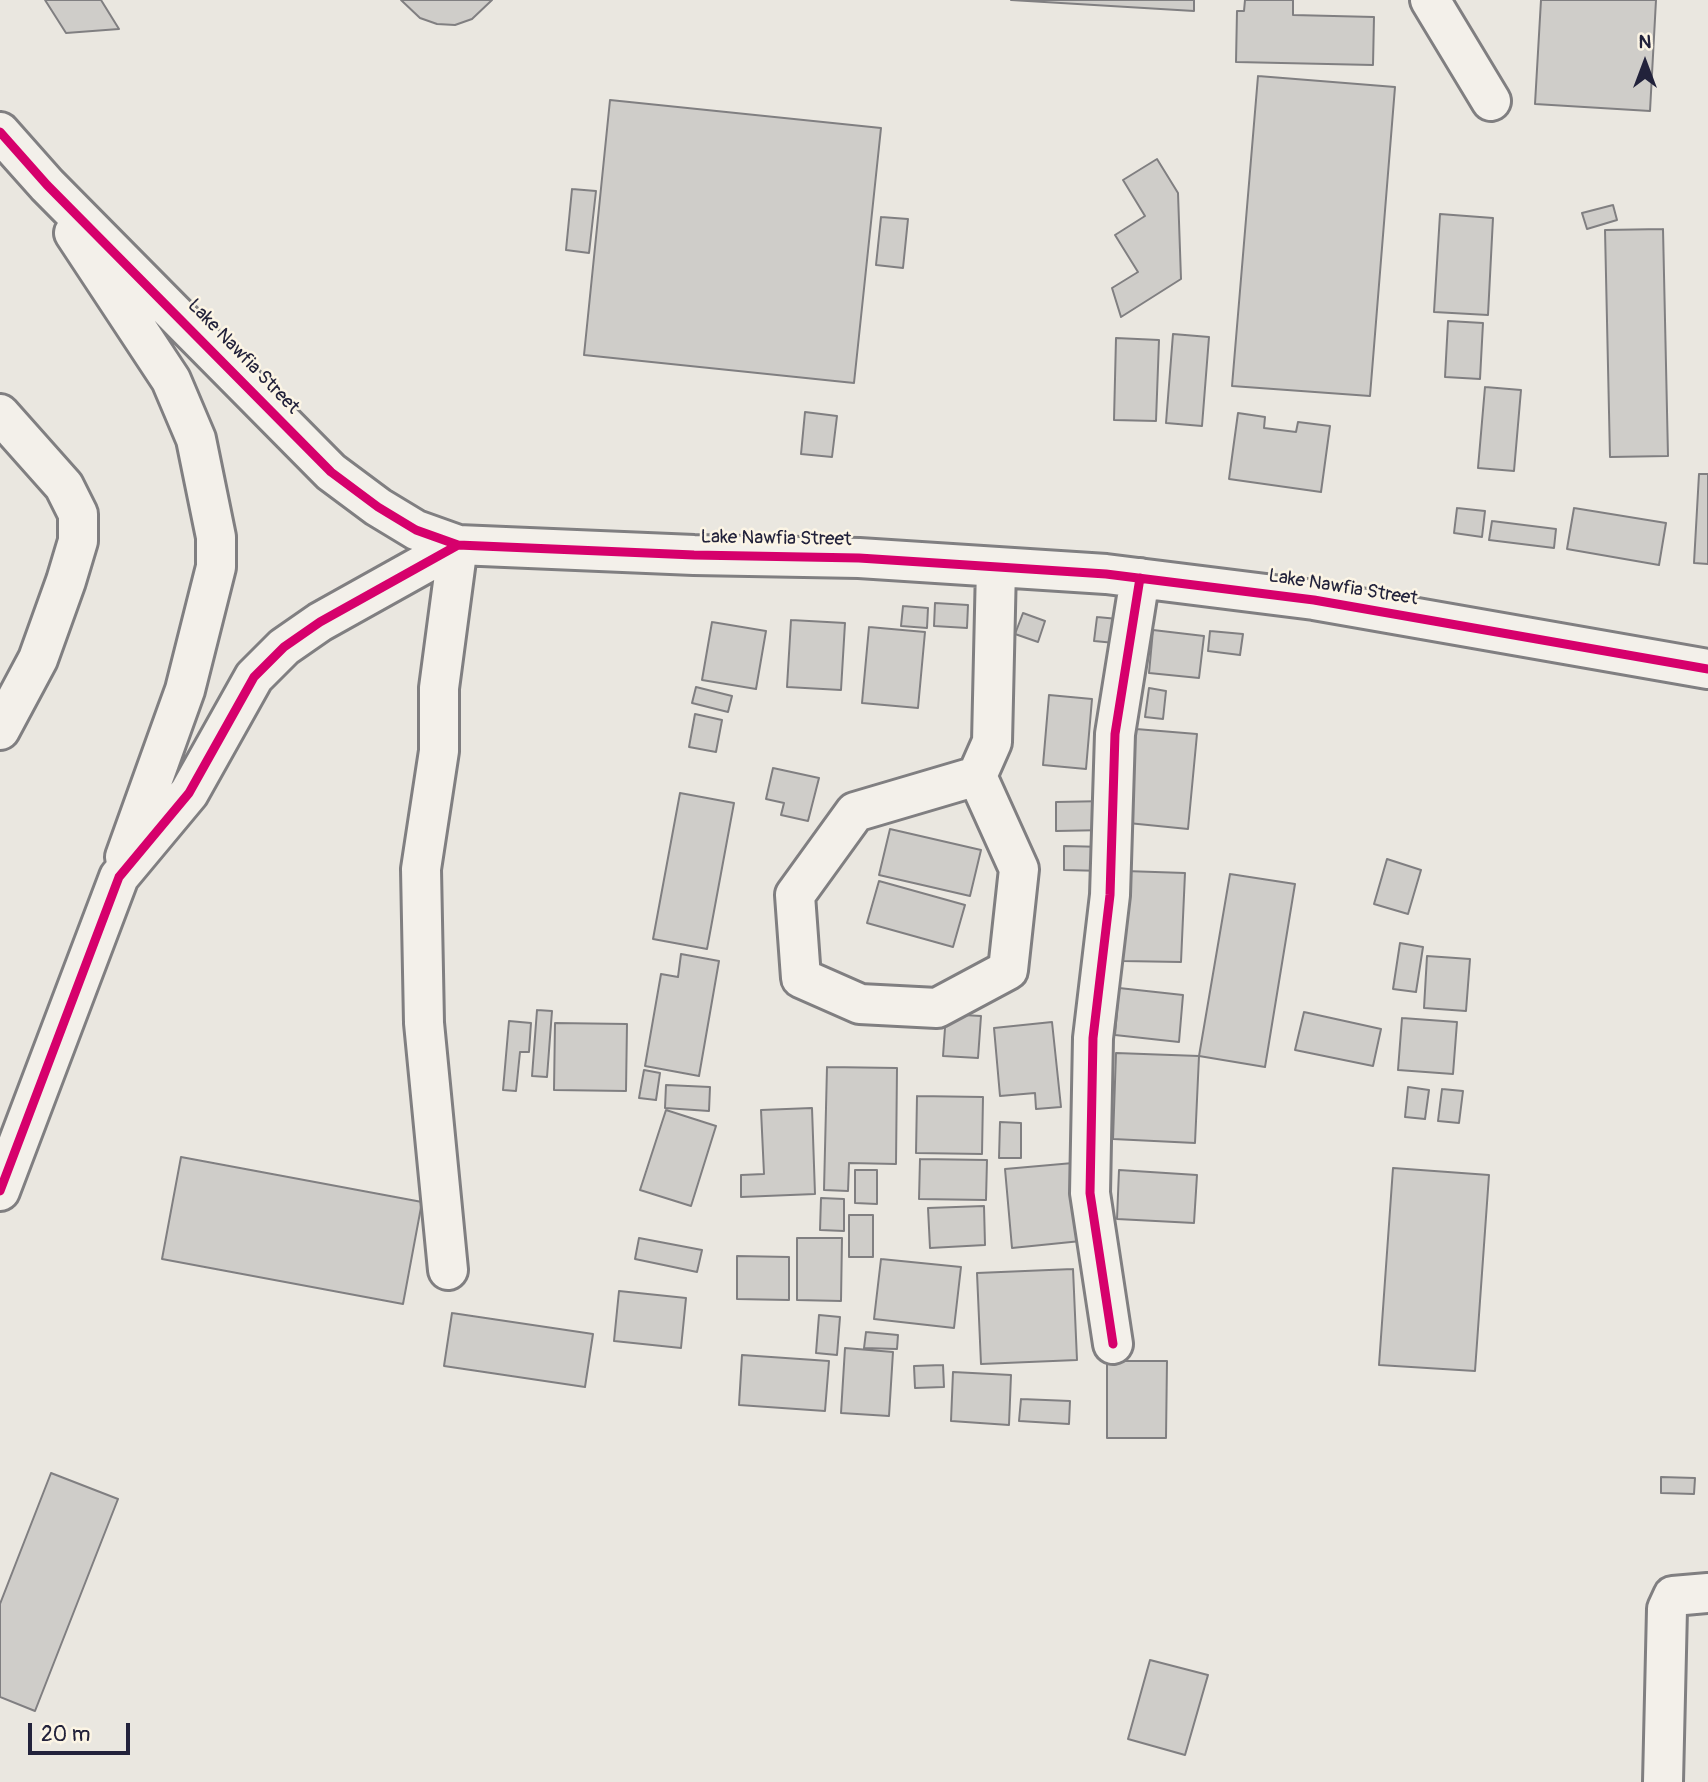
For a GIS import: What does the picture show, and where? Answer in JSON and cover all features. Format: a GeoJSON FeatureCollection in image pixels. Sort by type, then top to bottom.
{"type":"FeatureCollection","features":[{"type":"Feature","properties":{"kind":"street"},"geometry":{"type":"LineString","coordinates":[[1430,0],[1491,101]]}},
{"type":"Feature","properties":{"kind":"street","name":"Lake Nawfia Street"},"geometry":{"type":"LineString","coordinates":[[0,132],[47,185],[331,472],[378,507],[416,530],[457,545],[694,555],[859,558],[1140,578],[1314,600],[1708,669]]}},
{"type":"Feature","properties":{"kind":"street"},"geometry":{"type":"LineString","coordinates":[[0,1191],[119,877],[185,690],[213,580],[216,537],[196,439],[171,380],[80,246],[47,185]]}},
{"type":"Feature","properties":{"kind":"street"},"geometry":{"type":"LineString","coordinates":[[0,414],[64,486],[78,514],[78,541],[37,659],[0,730]]}},
{"type":"Feature","properties":{"kind":"street"},"geometry":{"type":"LineString","coordinates":[[119,877],[189,793],[254,677],[284,647],[320,622],[457,545]]}},
{"type":"Feature","properties":{"kind":"street"},"geometry":{"type":"LineString","coordinates":[[449,1270],[424,1023],[421,869],[439,751],[439,688],[457,545]]}},
{"type":"Feature","properties":{"kind":"street"},"geometry":{"type":"LineString","coordinates":[[976,776],[1019,869],[1008,970],[937,1008],[860,1004],[801,978],[795,895],[855,812],[976,776],[992,742],[996,567]]}},
{"type":"Feature","properties":{"kind":"street"},"geometry":{"type":"LineString","coordinates":[[1113,1344],[1090,1193],[1093,1038],[1110,895],[1115,734],[1140,578]]}},
{"type":"Feature","properties":{"kind":"street"},"geometry":{"type":"LineString","coordinates":[[1663,1782],[1667,1609],[1673,1596],[1708,1593]]}},
{"type":"Feature","properties":{"kind":"building"},"geometry":{"type":"Polygon","coordinates":[[[45,0],[101,0],[119,29],[66,33],[45,0]]]}},
{"type":"Feature","properties":{"kind":"building"},"geometry":{"type":"Polygon","coordinates":[[[401,0],[492,0],[472,19],[455,25],[437,24],[420,18],[401,0]]]}},
{"type":"Feature","properties":{"kind":"building"},"geometry":{"type":"Polygon","coordinates":[[[1011,0],[1194,0],[1194,11],[1011,0]]]}},
{"type":"Feature","properties":{"kind":"building"},"geometry":{"type":"Polygon","coordinates":[[[1245,0],[1293,0],[1293,15],[1374,17],[1373,65],[1236,62],[1237,11],[1244,11],[1245,0]]]}},
{"type":"Feature","properties":{"kind":"building"},"geometry":{"type":"Polygon","coordinates":[[[1541,0],[1656,0],[1650,111],[1535,104],[1541,0]]]}},
{"type":"Feature","properties":{"kind":"building"},"geometry":{"type":"Polygon","coordinates":[[[1258,76],[1395,87],[1370,396],[1232,386],[1258,76]]]}},
{"type":"Feature","properties":{"kind":"building"},"geometry":{"type":"Polygon","coordinates":[[[610,100],[881,128],[854,383],[584,355],[610,100]]]}},
{"type":"Feature","properties":{"kind":"building"},"geometry":{"type":"Polygon","coordinates":[[[1157,159],[1178,193],[1181,279],[1121,317],[1112,288],[1138,272],[1115,235],[1145,216],[1123,180],[1157,159]]]}},
{"type":"Feature","properties":{"kind":"building"},"geometry":{"type":"Polygon","coordinates":[[[572,189],[596,191],[589,253],[566,250],[572,189]]]}},
{"type":"Feature","properties":{"kind":"building"},"geometry":{"type":"Polygon","coordinates":[[[1613,205],[1617,220],[1587,229],[1582,213],[1613,205]]]}},
{"type":"Feature","properties":{"kind":"building"},"geometry":{"type":"Polygon","coordinates":[[[1440,214],[1493,218],[1488,315],[1434,312],[1440,214]]]}},
{"type":"Feature","properties":{"kind":"building"},"geometry":{"type":"Polygon","coordinates":[[[881,217],[908,219],[903,268],[876,265],[881,217]]]}},
{"type":"Feature","properties":{"kind":"building"},"geometry":{"type":"Polygon","coordinates":[[[1663,229],[1668,456],[1610,457],[1605,230],[1663,229]]]}},
{"type":"Feature","properties":{"kind":"building"},"geometry":{"type":"Polygon","coordinates":[[[1448,321],[1483,323],[1480,379],[1445,377],[1448,321]]]}},
{"type":"Feature","properties":{"kind":"building"},"geometry":{"type":"Polygon","coordinates":[[[1173,334],[1209,337],[1202,426],[1166,423],[1173,334]]]}},
{"type":"Feature","properties":{"kind":"building"},"geometry":{"type":"Polygon","coordinates":[[[1116,338],[1159,340],[1156,421],[1114,420],[1116,338]]]}},
{"type":"Feature","properties":{"kind":"building"},"geometry":{"type":"Polygon","coordinates":[[[1485,387],[1521,390],[1514,471],[1478,468],[1485,387]]]}},
{"type":"Feature","properties":{"kind":"building"},"geometry":{"type":"Polygon","coordinates":[[[805,412],[837,416],[832,457],[801,454],[805,412]]]}},
{"type":"Feature","properties":{"kind":"building"},"geometry":{"type":"Polygon","coordinates":[[[1238,413],[1265,417],[1264,428],[1296,432],[1298,422],[1330,426],[1321,492],[1229,479],[1238,413]]]}},
{"type":"Feature","properties":{"kind":"building"},"geometry":{"type":"Polygon","coordinates":[[[1699,474],[1708,474],[1708,564],[1694,563],[1699,474]]]}},
{"type":"Feature","properties":{"kind":"building"},"geometry":{"type":"Polygon","coordinates":[[[1457,508],[1485,511],[1482,537],[1454,533],[1457,508]]]}},
{"type":"Feature","properties":{"kind":"building"},"geometry":{"type":"Polygon","coordinates":[[[1574,508],[1666,523],[1659,565],[1567,549],[1574,508]]]}},
{"type":"Feature","properties":{"kind":"building"},"geometry":{"type":"Polygon","coordinates":[[[1492,521],[1556,529],[1554,548],[1489,540],[1492,521]]]}},
{"type":"Feature","properties":{"kind":"building"},"geometry":{"type":"Polygon","coordinates":[[[935,603],[968,605],[967,628],[934,626],[935,603]]]}},
{"type":"Feature","properties":{"kind":"building"},"geometry":{"type":"Polygon","coordinates":[[[903,606],[928,608],[927,628],[901,626],[903,606]]]}},
{"type":"Feature","properties":{"kind":"building"},"geometry":{"type":"Polygon","coordinates":[[[1023,613],[1045,621],[1038,642],[1015,634],[1023,613]]]}},
{"type":"Feature","properties":{"kind":"building"},"geometry":{"type":"Polygon","coordinates":[[[1097,617],[1118,619],[1115,643],[1094,641],[1097,617]]]}},
{"type":"Feature","properties":{"kind":"building"},"geometry":{"type":"Polygon","coordinates":[[[791,620],[845,623],[841,690],[787,687],[791,620]]]}},
{"type":"Feature","properties":{"kind":"building"},"geometry":{"type":"Polygon","coordinates":[[[712,622],[766,631],[756,689],[702,680],[712,622]]]}},
{"type":"Feature","properties":{"kind":"building"},"geometry":{"type":"Polygon","coordinates":[[[869,627],[925,632],[918,708],[862,703],[869,627]]]}},
{"type":"Feature","properties":{"kind":"building"},"geometry":{"type":"Polygon","coordinates":[[[1153,630],[1204,636],[1199,678],[1149,673],[1153,630]]]}},
{"type":"Feature","properties":{"kind":"building"},"geometry":{"type":"Polygon","coordinates":[[[1210,631],[1243,634],[1240,655],[1208,651],[1210,631]]]}},
{"type":"Feature","properties":{"kind":"building"},"geometry":{"type":"Polygon","coordinates":[[[696,687],[732,696],[728,712],[692,703],[696,687]]]}},
{"type":"Feature","properties":{"kind":"building"},"geometry":{"type":"Polygon","coordinates":[[[1149,688],[1166,691],[1163,719],[1145,717],[1149,688]]]}},
{"type":"Feature","properties":{"kind":"building"},"geometry":{"type":"Polygon","coordinates":[[[1049,695],[1092,699],[1086,769],[1043,765],[1049,695]]]}},
{"type":"Feature","properties":{"kind":"building"},"geometry":{"type":"Polygon","coordinates":[[[695,714],[722,720],[716,752],[689,747],[695,714]]]}},
{"type":"Feature","properties":{"kind":"building"},"geometry":{"type":"Polygon","coordinates":[[[1136,729],[1197,734],[1188,829],[1128,823],[1136,729]]]}},
{"type":"Feature","properties":{"kind":"building"},"geometry":{"type":"Polygon","coordinates":[[[773,768],[819,778],[808,821],[781,815],[784,803],[766,799],[773,768]]]}},
{"type":"Feature","properties":{"kind":"building"},"geometry":{"type":"Polygon","coordinates":[[[680,793],[734,803],[707,949],[653,939],[680,793]]]}},
{"type":"Feature","properties":{"kind":"building"},"geometry":{"type":"Polygon","coordinates":[[[1107,801],[1107,830],[1056,831],[1056,802],[1107,801]]]}},
{"type":"Feature","properties":{"kind":"building"},"geometry":{"type":"Polygon","coordinates":[[[890,829],[981,850],[970,896],[879,875],[890,829]]]}},
{"type":"Feature","properties":{"kind":"building"},"geometry":{"type":"Polygon","coordinates":[[[1064,846],[1106,847],[1104,871],[1064,870],[1064,846]]]}},
{"type":"Feature","properties":{"kind":"building"},"geometry":{"type":"Polygon","coordinates":[[[1387,859],[1421,870],[1408,914],[1374,904],[1387,859]]]}},
{"type":"Feature","properties":{"kind":"building"},"geometry":{"type":"Polygon","coordinates":[[[1125,871],[1185,873],[1181,962],[1122,961],[1125,871]]]}},
{"type":"Feature","properties":{"kind":"building"},"geometry":{"type":"Polygon","coordinates":[[[1230,874],[1295,884],[1265,1067],[1199,1056],[1230,874]]]}},
{"type":"Feature","properties":{"kind":"building"},"geometry":{"type":"Polygon","coordinates":[[[879,881],[965,905],[953,947],[867,923],[879,881]]]}},
{"type":"Feature","properties":{"kind":"building"},"geometry":{"type":"Polygon","coordinates":[[[1400,943],[1423,947],[1416,992],[1393,989],[1400,943]]]}},
{"type":"Feature","properties":{"kind":"building"},"geometry":{"type":"Polygon","coordinates":[[[681,954],[719,961],[699,1076],[645,1066],[661,974],[678,977],[681,954]]]}},
{"type":"Feature","properties":{"kind":"building"},"geometry":{"type":"Polygon","coordinates":[[[1427,956],[1470,959],[1466,1011],[1424,1008],[1427,956]]]}},
{"type":"Feature","properties":{"kind":"building"},"geometry":{"type":"Polygon","coordinates":[[[1119,988],[1183,995],[1179,1042],[1115,1035],[1119,988]]]}},
{"type":"Feature","properties":{"kind":"building"},"geometry":{"type":"Polygon","coordinates":[[[537,1010],[552,1011],[547,1077],[532,1076],[537,1010]]]}},
{"type":"Feature","properties":{"kind":"building"},"geometry":{"type":"Polygon","coordinates":[[[1304,1012],[1381,1029],[1373,1066],[1295,1050],[1304,1012]]]}},
{"type":"Feature","properties":{"kind":"building"},"geometry":{"type":"Polygon","coordinates":[[[946,1014],[981,1016],[978,1058],[943,1056],[946,1014]]]}},
{"type":"Feature","properties":{"kind":"building"},"geometry":{"type":"Polygon","coordinates":[[[1402,1018],[1457,1022],[1453,1074],[1398,1070],[1402,1018]]]}},
{"type":"Feature","properties":{"kind":"building"},"geometry":{"type":"Polygon","coordinates":[[[509,1021],[531,1023],[529,1052],[520,1052],[516,1091],[503,1090],[509,1021]]]}},
{"type":"Feature","properties":{"kind":"building"},"geometry":{"type":"Polygon","coordinates":[[[1052,1022],[1061,1107],[1036,1109],[1035,1093],[1000,1096],[994,1028],[1052,1022]]]}},
{"type":"Feature","properties":{"kind":"building"},"geometry":{"type":"Polygon","coordinates":[[[555,1023],[627,1024],[626,1091],[554,1090],[555,1023]]]}},
{"type":"Feature","properties":{"kind":"building"},"geometry":{"type":"Polygon","coordinates":[[[1116,1053],[1199,1056],[1195,1143],[1113,1139],[1116,1053]]]}},
{"type":"Feature","properties":{"kind":"building"},"geometry":{"type":"Polygon","coordinates":[[[827,1067],[897,1068],[896,1164],[849,1163],[848,1191],[824,1190],[827,1067]]]}},
{"type":"Feature","properties":{"kind":"building"},"geometry":{"type":"Polygon","coordinates":[[[644,1070],[660,1073],[656,1100],[639,1098],[644,1070]]]}},
{"type":"Feature","properties":{"kind":"building"},"geometry":{"type":"Polygon","coordinates":[[[666,1085],[710,1087],[709,1111],[665,1108],[666,1085]]]}},
{"type":"Feature","properties":{"kind":"building"},"geometry":{"type":"Polygon","coordinates":[[[1408,1087],[1429,1090],[1425,1119],[1405,1117],[1408,1087]]]}},
{"type":"Feature","properties":{"kind":"building"},"geometry":{"type":"Polygon","coordinates":[[[1442,1089],[1463,1091],[1459,1123],[1438,1121],[1442,1089]]]}},
{"type":"Feature","properties":{"kind":"building"},"geometry":{"type":"Polygon","coordinates":[[[917,1096],[983,1097],[982,1154],[916,1153],[917,1096]]]}},
{"type":"Feature","properties":{"kind":"building"},"geometry":{"type":"Polygon","coordinates":[[[812,1108],[815,1194],[741,1197],[741,1175],[764,1174],[761,1110],[812,1108]]]}},
{"type":"Feature","properties":{"kind":"building"},"geometry":{"type":"Polygon","coordinates":[[[666,1110],[716,1126],[691,1206],[640,1190],[666,1110]]]}},
{"type":"Feature","properties":{"kind":"building"},"geometry":{"type":"Polygon","coordinates":[[[1000,1122],[1021,1123],[1021,1158],[999,1158],[1000,1122]]]}},
{"type":"Feature","properties":{"kind":"building"},"geometry":{"type":"Polygon","coordinates":[[[181,1157],[422,1202],[403,1304],[162,1259],[181,1157]]]}},
{"type":"Feature","properties":{"kind":"building"},"geometry":{"type":"Polygon","coordinates":[[[920,1159],[987,1160],[986,1200],[919,1199],[920,1159]]]}},
{"type":"Feature","properties":{"kind":"building"},"geometry":{"type":"Polygon","coordinates":[[[1073,1163],[1081,1241],[1012,1248],[1005,1169],[1073,1163]]]}},
{"type":"Feature","properties":{"kind":"building"},"geometry":{"type":"Polygon","coordinates":[[[1393,1168],[1489,1175],[1475,1371],[1379,1365],[1393,1168]]]}},
{"type":"Feature","properties":{"kind":"building"},"geometry":{"type":"Polygon","coordinates":[[[855,1170],[877,1170],[877,1204],[855,1203],[855,1170]]]}},
{"type":"Feature","properties":{"kind":"building"},"geometry":{"type":"Polygon","coordinates":[[[1119,1170],[1197,1175],[1194,1223],[1117,1219],[1119,1170]]]}},
{"type":"Feature","properties":{"kind":"building"},"geometry":{"type":"Polygon","coordinates":[[[821,1198],[844,1199],[844,1231],[820,1230],[821,1198]]]}},
{"type":"Feature","properties":{"kind":"building"},"geometry":{"type":"Polygon","coordinates":[[[984,1206],[985,1245],[930,1248],[928,1208],[984,1206]]]}},
{"type":"Feature","properties":{"kind":"building"},"geometry":{"type":"Polygon","coordinates":[[[849,1215],[873,1215],[873,1257],[849,1257],[849,1215]]]}},
{"type":"Feature","properties":{"kind":"building"},"geometry":{"type":"Polygon","coordinates":[[[639,1238],[702,1250],[697,1272],[635,1259],[639,1238]]]}},
{"type":"Feature","properties":{"kind":"building"},"geometry":{"type":"Polygon","coordinates":[[[797,1238],[842,1238],[841,1301],[797,1300],[797,1238]]]}},
{"type":"Feature","properties":{"kind":"building"},"geometry":{"type":"Polygon","coordinates":[[[737,1256],[789,1257],[789,1300],[737,1299],[737,1256]]]}},
{"type":"Feature","properties":{"kind":"building"},"geometry":{"type":"Polygon","coordinates":[[[881,1259],[961,1267],[954,1328],[874,1319],[881,1259]]]}},
{"type":"Feature","properties":{"kind":"building"},"geometry":{"type":"Polygon","coordinates":[[[1073,1269],[1077,1360],[981,1364],[977,1273],[1073,1269]]]}},
{"type":"Feature","properties":{"kind":"building"},"geometry":{"type":"Polygon","coordinates":[[[619,1291],[686,1298],[681,1348],[614,1341],[619,1291]]]}},
{"type":"Feature","properties":{"kind":"building"},"geometry":{"type":"Polygon","coordinates":[[[452,1313],[593,1334],[585,1387],[444,1366],[452,1313]]]}},
{"type":"Feature","properties":{"kind":"building"},"geometry":{"type":"Polygon","coordinates":[[[819,1315],[840,1317],[837,1355],[816,1353],[819,1315]]]}},
{"type":"Feature","properties":{"kind":"building"},"geometry":{"type":"Polygon","coordinates":[[[866,1332],[898,1335],[897,1349],[864,1348],[866,1332]]]}},
{"type":"Feature","properties":{"kind":"building"},"geometry":{"type":"Polygon","coordinates":[[[845,1348],[893,1352],[889,1416],[841,1413],[845,1348]]]}},
{"type":"Feature","properties":{"kind":"building"},"geometry":{"type":"Polygon","coordinates":[[[742,1355],[829,1361],[825,1411],[739,1405],[742,1355]]]}},
{"type":"Feature","properties":{"kind":"building"},"geometry":{"type":"Polygon","coordinates":[[[1107,1361],[1167,1361],[1166,1438],[1107,1438],[1107,1361]]]}},
{"type":"Feature","properties":{"kind":"building"},"geometry":{"type":"Polygon","coordinates":[[[943,1365],[944,1387],[915,1388],[914,1366],[943,1365]]]}},
{"type":"Feature","properties":{"kind":"building"},"geometry":{"type":"Polygon","coordinates":[[[953,1372],[1011,1375],[1009,1425],[951,1421],[953,1372]]]}},
{"type":"Feature","properties":{"kind":"building"},"geometry":{"type":"Polygon","coordinates":[[[1021,1399],[1070,1401],[1069,1424],[1019,1421],[1021,1399]]]}},
{"type":"Feature","properties":{"kind":"building"},"geometry":{"type":"Polygon","coordinates":[[[51,1473],[118,1499],[35,1711],[0,1697],[0,1604],[51,1473]]]}},
{"type":"Feature","properties":{"kind":"building"},"geometry":{"type":"Polygon","coordinates":[[[1661,1477],[1695,1478],[1694,1494],[1661,1493],[1661,1477]]]}},
{"type":"Feature","properties":{"kind":"building"},"geometry":{"type":"Polygon","coordinates":[[[1150,1660],[1208,1675],[1185,1755],[1128,1739],[1150,1660]]]}},
{"type":"Feature","properties":{"kind":"cycle path"},"geometry":{"type":"LineString","coordinates":[[0,132],[47,185],[331,472],[378,507],[416,530],[458,545],[694,555],[859,558],[1106,574],[1314,600],[1708,669]]}},
{"type":"Feature","properties":{"kind":"cycle path"},"geometry":{"type":"LineString","coordinates":[[0,1191],[119,877],[189,793],[254,677],[284,647],[320,622],[458,545]]}},
{"type":"Feature","properties":{"kind":"cycle path"},"geometry":{"type":"LineString","coordinates":[[1113,1344],[1090,1193],[1093,1038],[1110,895],[1115,734],[1140,578]]}}]}
